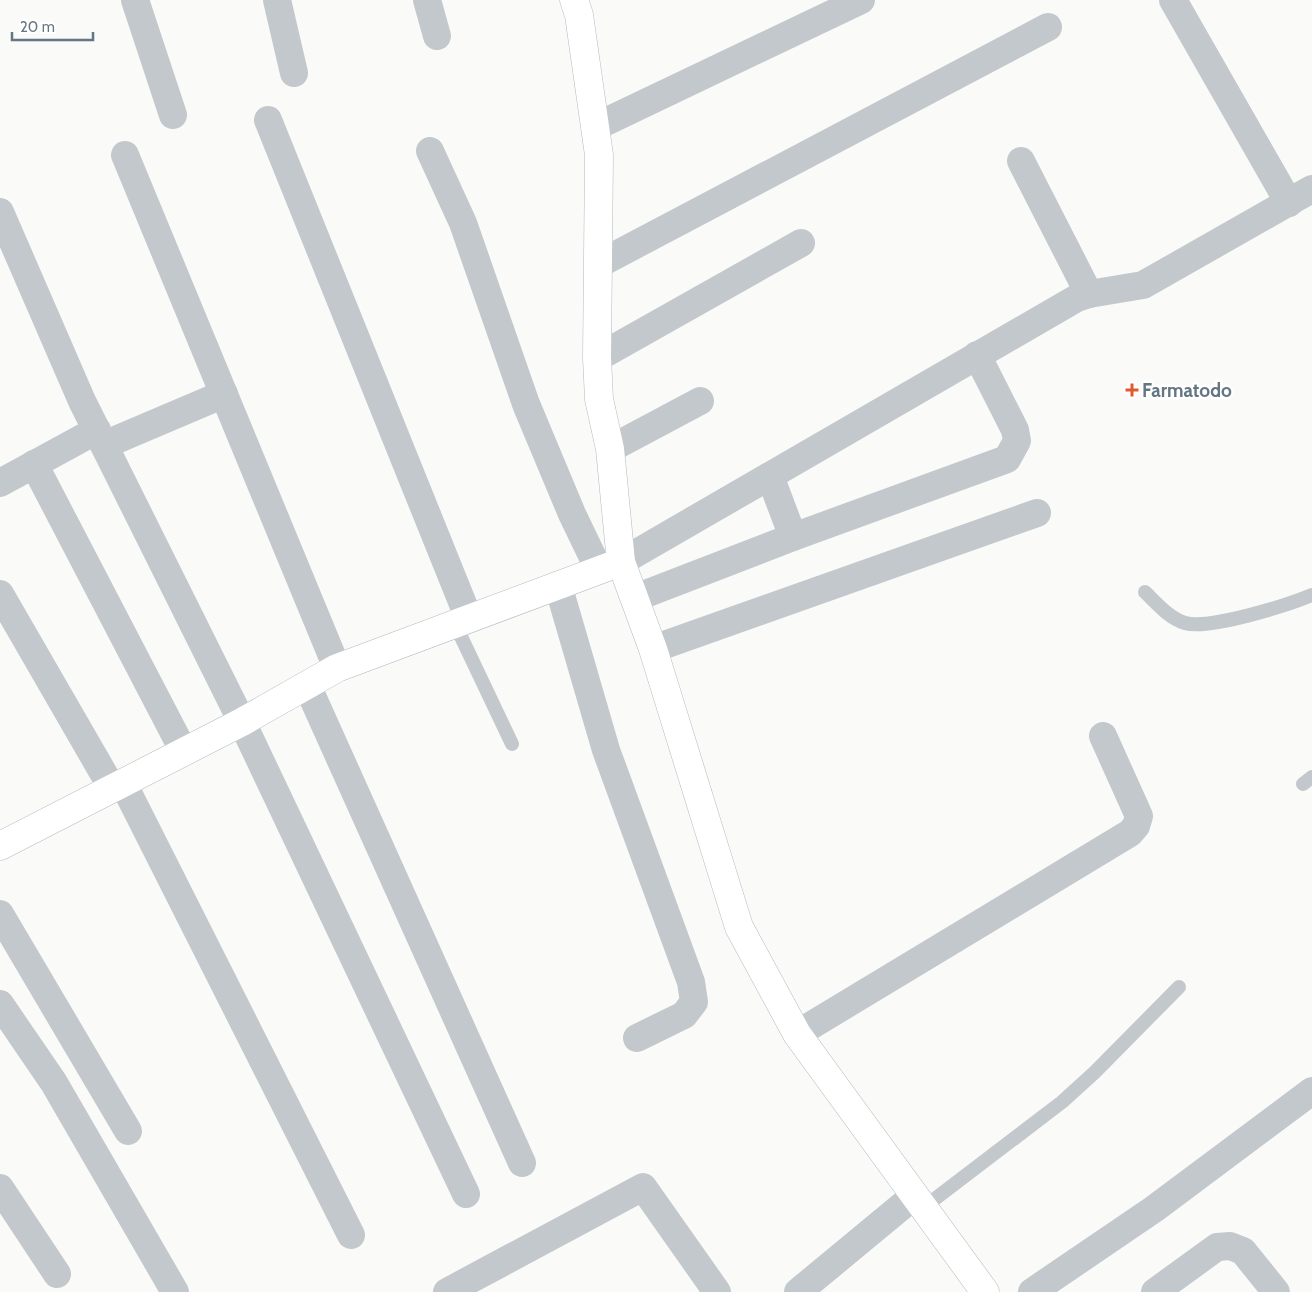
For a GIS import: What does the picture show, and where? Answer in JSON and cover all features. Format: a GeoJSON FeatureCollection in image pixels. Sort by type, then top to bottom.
{"type":"FeatureCollection","features":[{"type":"Feature","properties":{"kind":"street"},"geometry":{"type":"LineString","coordinates":[[135,0],[173,115]]}},
{"type":"Feature","properties":{"kind":"street"},"geometry":{"type":"LineString","coordinates":[[277,0],[294,73]]}},
{"type":"Feature","properties":{"kind":"street"},"geometry":{"type":"LineString","coordinates":[[427,0],[437,36]]}},
{"type":"Feature","properties":{"kind":"street"},"geometry":{"type":"LineString","coordinates":[[574,0],[579,16],[599,155],[597,358],[599,399],[610,449],[610,566]]}},
{"type":"Feature","properties":{"kind":"street"},"geometry":{"type":"LineString","coordinates":[[595,127],[861,0]]}},
{"type":"Feature","properties":{"kind":"street"},"geometry":{"type":"LineString","coordinates":[[1173,0],[1289,203]]}},
{"type":"Feature","properties":{"kind":"street"},"geometry":{"type":"LineString","coordinates":[[599,264],[1048,27]]}},
{"type":"Feature","properties":{"kind":"street"},"geometry":{"type":"LineString","coordinates":[[268,120],[462,621]]}},
{"type":"Feature","properties":{"kind":"street"},"geometry":{"type":"LineString","coordinates":[[430,151],[463,224],[526,404],[572,514],[635,598],[653,649],[739,927],[797,1034],[985,1292]]}},
{"type":"Feature","properties":{"kind":"street"},"geometry":{"type":"LineString","coordinates":[[125,155],[337,668]]}},
{"type":"Feature","properties":{"kind":"street"},"geometry":{"type":"LineString","coordinates":[[1021,161],[1090,294]]}},
{"type":"Feature","properties":{"kind":"street"},"geometry":{"type":"LineString","coordinates":[[0,846],[242,722],[337,668],[610,566],[770,476],[1076,298],[1142,285],[1312,189]]}},
{"type":"Feature","properties":{"kind":"street"},"geometry":{"type":"LineString","coordinates":[[0,212],[100,438],[242,722],[466,1194]]}},
{"type":"Feature","properties":{"kind":"street"},"geometry":{"type":"LineString","coordinates":[[597,358],[801,243]]}},
{"type":"Feature","properties":{"kind":"street"},"geometry":{"type":"LineString","coordinates":[[635,598],[793,537],[1007,459],[1017,441],[1015,430],[977,355]]}},
{"type":"Feature","properties":{"kind":"street"},"geometry":{"type":"LineString","coordinates":[[0,483],[34,464],[100,438],[224,394]]}},
{"type":"Feature","properties":{"kind":"street"},"geometry":{"type":"LineString","coordinates":[[610,449],[700,401]]}},
{"type":"Feature","properties":{"kind":"street"},"geometry":{"type":"LineString","coordinates":[[34,464],[184,752]]}},
{"type":"Feature","properties":{"kind":"street"},"geometry":{"type":"LineString","coordinates":[[770,476],[793,537]]}},
{"type":"Feature","properties":{"kind":"street"},"geometry":{"type":"LineString","coordinates":[[653,649],[1036,513]]}},
{"type":"Feature","properties":{"kind":"street"},"geometry":{"type":"LineString","coordinates":[[558,585],[606,750],[691,982],[694,1002],[684,1015],[637,1038]]}},
{"type":"Feature","properties":{"kind":"street"},"geometry":{"type":"LineString","coordinates":[[0,594],[118,786],[351,1235]]}},
{"type":"Feature","properties":{"kind":"street"},"geometry":{"type":"LineString","coordinates":[[307,685],[522,1163]]}},
{"type":"Feature","properties":{"kind":"street"},"geometry":{"type":"LineString","coordinates":[[797,1034],[1130,833],[1136,826],[1139,816],[1137,808],[1102,736]]}},
{"type":"Feature","properties":{"kind":"street"},"geometry":{"type":"LineString","coordinates":[[0,914],[128,1132]]}},
{"type":"Feature","properties":{"kind":"street"},"geometry":{"type":"LineString","coordinates":[[0,1004],[54,1083],[175,1292]]}},
{"type":"Feature","properties":{"kind":"street"},"geometry":{"type":"LineString","coordinates":[[1032,1292],[1154,1209],[1312,1091]]}},
{"type":"Feature","properties":{"kind":"street"},"geometry":{"type":"LineString","coordinates":[[447,1292],[643,1187],[717,1292]]}},
{"type":"Feature","properties":{"kind":"street"},"geometry":{"type":"LineString","coordinates":[[0,1188],[57,1274]]}},
{"type":"Feature","properties":{"kind":"street"},"geometry":{"type":"LineString","coordinates":[[798,1292],[918,1202]]}},
{"type":"Feature","properties":{"kind":"street"},"geometry":{"type":"LineString","coordinates":[[1155,1292],[1217,1247],[1230,1246],[1244,1251],[1276,1292]]}},
{"type":"Feature","properties":{"kind":"lane"},"geometry":{"type":"LineString","coordinates":[[1145,592],[1163,610],[1186,623],[1228,620],[1294,603],[1312,595]]}},
{"type":"Feature","properties":{"kind":"lane"},"geometry":{"type":"LineString","coordinates":[[462,621],[512,744]]}},
{"type":"Feature","properties":{"kind":"lane"},"geometry":{"type":"LineString","coordinates":[[918,1202],[1068,1097],[1179,987]]}},
{"type":"Feature","properties":{"kind":"place","name":"Farmatodo"},"geometry":{"type":"Point","coordinates":[1132,390]}}]}
